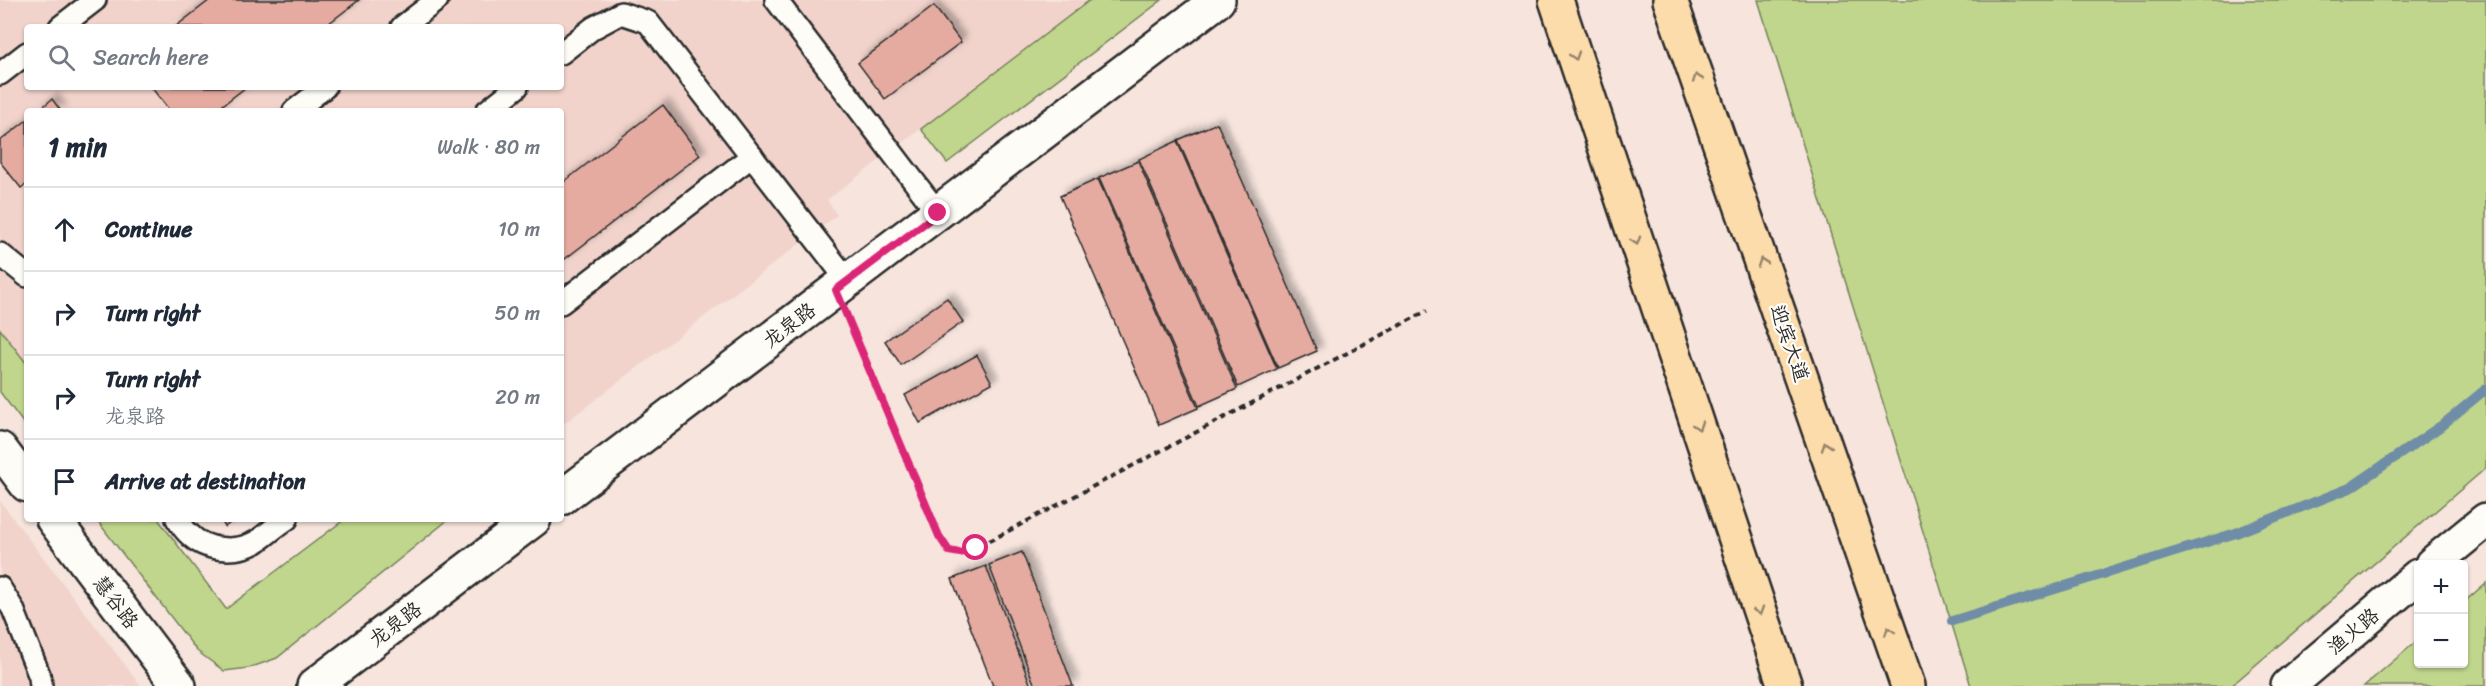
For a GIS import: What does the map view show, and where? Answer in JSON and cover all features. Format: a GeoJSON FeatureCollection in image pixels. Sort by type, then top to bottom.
{"type":"FeatureCollection","features":[{"type":"Feature","properties":{"kind":"highway"},"geometry":{"type":"LineString","coordinates":[[1556,0],[1785,686]]}},
{"type":"Feature","properties":{"kind":"highway","name":"迎宾大道"},"geometry":{"type":"LineString","coordinates":[[1670,0],[1908,686]]}},
{"type":"Feature","properties":{"kind":"street","name":"龙泉路"},"geometry":{"type":"LineString","coordinates":[[564,496],[1218,0]]}},
{"type":"Feature","properties":{"kind":"street"},"geometry":{"type":"LineString","coordinates":[[0,449],[24,480]]}},
{"type":"Feature","properties":{"kind":"street"},"geometry":{"type":"LineString","coordinates":[[2438,560],[2486,519]]}},
{"type":"Feature","properties":{"kind":"street","name":"慧谷路"},"geometry":{"type":"LineString","coordinates":[[55,522],[179,686]]}},
{"type":"Feature","properties":{"kind":"street","name":"龙泉路"},"geometry":{"type":"LineString","coordinates":[[314,686],[530,522]]}},
{"type":"Feature","properties":{"kind":"street","name":"渔火路"},"geometry":{"type":"LineString","coordinates":[[2288,686],[2414,579]]}},
{"type":"Feature","properties":{"kind":"lane"},"geometry":{"type":"LineString","coordinates":[[64,24],[95,0]]}},
{"type":"Feature","properties":{"kind":"lane"},"geometry":{"type":"LineString","coordinates":[[406,24],[437,0]]}},
{"type":"Feature","properties":{"kind":"lane"},"geometry":{"type":"LineString","coordinates":[[776,0],[938,213]]}},
{"type":"Feature","properties":{"kind":"lane"},"geometry":{"type":"LineString","coordinates":[[564,51],[593,28],[621,13],[648,22],[752,156],[842,285]]}},
{"type":"Feature","properties":{"kind":"lane"},"geometry":{"type":"LineString","coordinates":[[0,74],[24,55]]}},
{"type":"Feature","properties":{"kind":"lane"},"geometry":{"type":"LineString","coordinates":[[298,108],[321,90]]}},
{"type":"Feature","properties":{"kind":"lane"},"geometry":{"type":"LineString","coordinates":[[491,108],[514,90]]}},
{"type":"Feature","properties":{"kind":"lane"},"geometry":{"type":"LineString","coordinates":[[564,301],[752,156]]}},
{"type":"Feature","properties":{"kind":"lane"},"geometry":{"type":"LineString","coordinates":[[0,254],[24,275]]}},
{"type":"Feature","properties":{"kind":"lane"},"geometry":{"type":"LineString","coordinates":[[179,522],[189,535],[205,545],[222,549],[241,548],[255,542],[282,522]]}},
{"type":"Feature","properties":{"kind":"lane"},"geometry":{"type":"LineString","coordinates":[[0,588],[14,609],[40,677],[41,686]]}},
{"type":"Feature","properties":{"kind":"path"},"geometry":{"type":"LineString","coordinates":[[842,285],[939,536],[949,551],[960,553],[976,548],[1427,310]]}},
{"type":"Feature","properties":{"kind":"shaded area"},"geometry":{"type":"Polygon","coordinates":[[[0,0],[1090,0],[827,200],[837,215],[564,424],[564,108],[24,108],[24,360],[0,329],[0,0]]]}},
{"type":"Feature","properties":{"kind":"shaded area"},"geometry":{"type":"Polygon","coordinates":[[[0,501],[141,686],[0,686],[0,501]]]}},
{"type":"Feature","properties":{"kind":"green space"},"geometry":{"type":"Polygon","coordinates":[[[1090,0],[1162,0],[947,163],[921,129],[1090,0]]]}},
{"type":"Feature","properties":{"kind":"green space"},"geometry":{"type":"Polygon","coordinates":[[[1758,0],[2486,0],[2486,468],[2231,686],[1971,686],[1758,0]]]}},
{"type":"Feature","properties":{"kind":"green space"},"geometry":{"type":"Polygon","coordinates":[[[0,329],[24,360],[24,424],[0,392],[0,329]]]}},
{"type":"Feature","properties":{"kind":"green space"},"geometry":{"type":"Polygon","coordinates":[[[98,522],[160,522],[226,609],[341,522],[445,522],[277,658],[249,668],[224,671],[197,651],[98,522]]]}},
{"type":"Feature","properties":{"kind":"green space"},"geometry":{"type":"Polygon","coordinates":[[[2486,583],[2486,686],[2364,686],[2414,643],[2414,668],[2468,668],[2468,599],[2486,583]]]}},
{"type":"Feature","properties":{"kind":"building"},"geometry":{"type":"Polygon","coordinates":[[[210,0],[359,0],[328,24],[179,24],[210,0]]]}},
{"type":"Feature","properties":{"kind":"building"},"geometry":{"type":"Polygon","coordinates":[[[934,6],[961,42],[885,99],[858,63],[934,6]]]}},
{"type":"Feature","properties":{"kind":"building"},"geometry":{"type":"Polygon","coordinates":[[[153,90],[242,90],[219,108],[168,108],[153,90]]]}},
{"type":"Feature","properties":{"kind":"building"},"geometry":{"type":"Polygon","coordinates":[[[52,99],[59,108],[42,108],[52,99]]]}},
{"type":"Feature","properties":{"kind":"building"},"geometry":{"type":"Polygon","coordinates":[[[663,105],[700,155],[564,260],[564,182],[663,105]]]}},
{"type":"Feature","properties":{"kind":"building"},"geometry":{"type":"Polygon","coordinates":[[[24,122],[24,186],[21,188],[0,162],[0,141],[24,122]]]}},
{"type":"Feature","properties":{"kind":"building"},"geometry":{"type":"Polygon","coordinates":[[[1217,123],[1317,351],[1278,368],[1178,140],[1217,123]]]}},
{"type":"Feature","properties":{"kind":"building"},"geometry":{"type":"Polygon","coordinates":[[[1177,141],[1277,369],[1238,387],[1139,159],[1177,141]]]}},
{"type":"Feature","properties":{"kind":"building"},"geometry":{"type":"Polygon","coordinates":[[[1138,161],[1237,389],[1199,406],[1099,178],[1138,161]]]}},
{"type":"Feature","properties":{"kind":"building"},"geometry":{"type":"Polygon","coordinates":[[[1098,179],[1198,408],[1159,425],[1060,196],[1098,179]]]}},
{"type":"Feature","properties":{"kind":"building"},"geometry":{"type":"Polygon","coordinates":[[[947,298],[963,322],[901,365],[885,341],[947,298]]]}},
{"type":"Feature","properties":{"kind":"building"},"geometry":{"type":"Polygon","coordinates":[[[977,355],[992,383],[920,423],[905,395],[977,355]]]}},
{"type":"Feature","properties":{"kind":"building"},"geometry":{"type":"Polygon","coordinates":[[[222,522],[231,522],[225,527],[222,522]]]}},
{"type":"Feature","properties":{"kind":"building"},"geometry":{"type":"Polygon","coordinates":[[[1022,552],[1073,686],[1035,686],[989,565],[1022,552]]]}},
{"type":"Feature","properties":{"kind":"building"},"geometry":{"type":"Polygon","coordinates":[[[986,566],[1031,686],[993,686],[952,579],[986,566]]]}},
{"type":"Feature","properties":{"kind":"waterway"},"geometry":{"type":"LineString","coordinates":[[1952,621],[2236,533],[2350,488],[2441,426],[2486,389]]}},
{"type":"Feature","properties":{"kind":"route"},"geometry":{"type":"LineString","coordinates":[[938,213],[836,290],[939,536],[949,551],[960,553],[976,548]]}}]}
